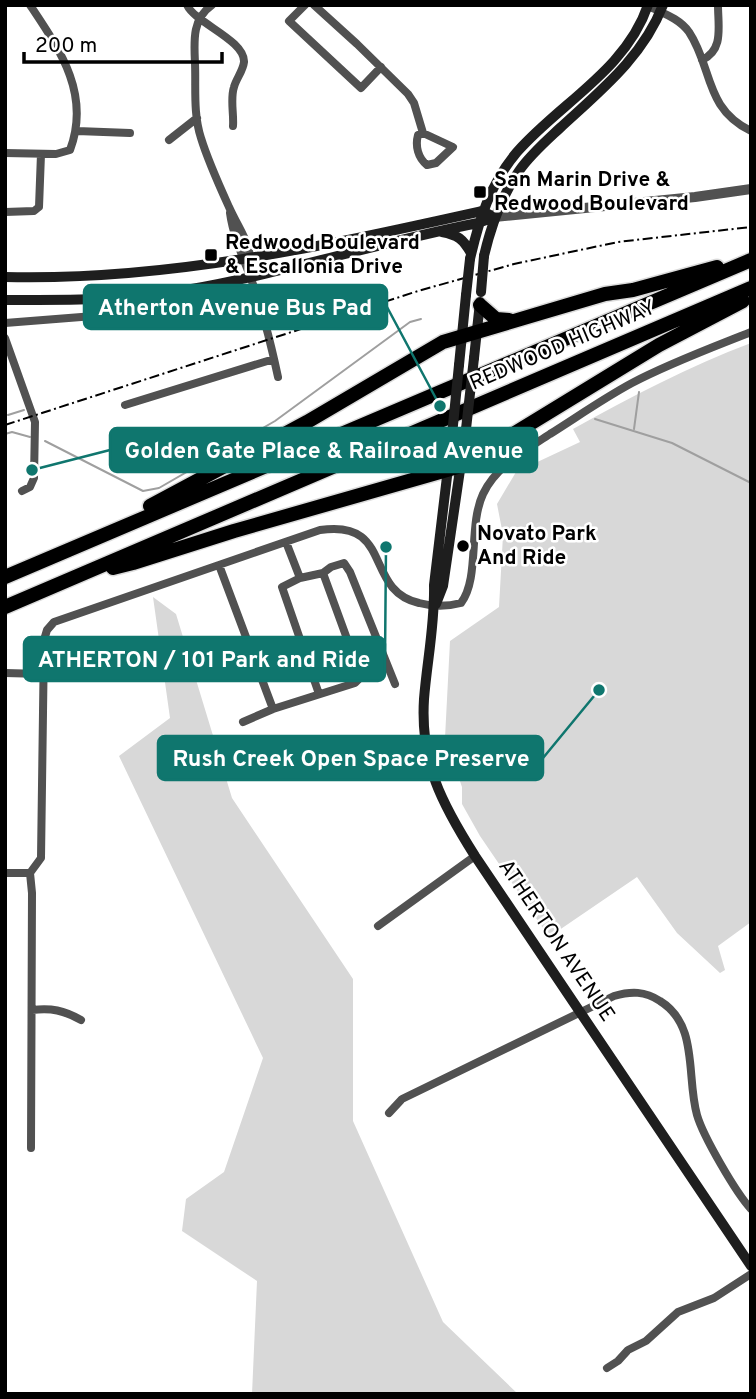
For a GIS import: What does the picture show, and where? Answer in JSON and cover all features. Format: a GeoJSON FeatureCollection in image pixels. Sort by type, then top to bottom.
{"type":"FeatureCollection","features":[{"type":"Feature","properties":{"kind":"highway"},"geometry":{"type":"LineString","coordinates":[[123,526],[146,508],[222,469],[443,342],[605,294],[633,290],[751,259]]}},
{"type":"Feature","properties":{"kind":"highway","name":"REDWOOD HIGHWAY"},"geometry":{"type":"LineString","coordinates":[[5,577],[751,259]]}},
{"type":"Feature","properties":{"kind":"highway","name":"REDWOOD HIGHWAY"},"geometry":{"type":"LineString","coordinates":[[5,607],[751,288]]}},
{"type":"Feature","properties":{"kind":"highway"},"geometry":{"type":"LineString","coordinates":[[84,574],[133,564],[234,531],[455,469],[624,365],[751,297]]}},
{"type":"Feature","properties":{"kind":"highway"},"geometry":{"type":"LineString","coordinates":[[480,298],[496,319],[514,320]]}},
{"type":"Feature","properties":{"kind":"main road","name":"ATHERTON AVENUE"},"geometry":{"type":"LineString","coordinates":[[648,6],[641,24],[609,66],[518,151],[495,184],[478,223],[470,256],[466,295],[474,358],[466,429],[455,469],[433,585],[434,607],[424,698],[425,747],[437,789],[450,817],[751,1266]]}},
{"type":"Feature","properties":{"kind":"main road","name":"ATHERTON AVENUE"},"geometry":{"type":"LineString","coordinates":[[455,469],[452,435],[459,365],[480,298],[484,256],[495,217],[508,188],[527,160],[636,54],[656,25],[662,8]]}},
{"type":"Feature","properties":{"kind":"main road"},"geometry":{"type":"LineString","coordinates":[[5,277],[111,275],[248,260],[482,211],[495,217]]}},
{"type":"Feature","properties":{"kind":"main road"},"geometry":{"type":"LineString","coordinates":[[5,300],[113,299],[184,291],[495,217]]}},
{"type":"Feature","properties":{"kind":"main road"},"geometry":{"type":"LineString","coordinates":[[438,231],[463,239],[470,256]]}},
{"type":"Feature","properties":{"kind":"street"},"geometry":{"type":"LineString","coordinates":[[5,153],[56,154],[69,150],[77,131],[75,85],[55,43],[30,5]]}},
{"type":"Feature","properties":{"kind":"street"},"geometry":{"type":"LineString","coordinates":[[187,5],[195,17],[206,21],[241,52],[244,61],[234,86],[233,126]]}},
{"type":"Feature","properties":{"kind":"street"},"geometry":{"type":"LineString","coordinates":[[212,5],[199,18],[193,35],[200,136],[230,210],[239,223],[250,277],[278,377]]}},
{"type":"Feature","properties":{"kind":"street"},"geometry":{"type":"LineString","coordinates":[[305,5],[289,21],[361,88],[381,67]]}},
{"type":"Feature","properties":{"kind":"street"},"geometry":{"type":"LineString","coordinates":[[314,5],[381,67],[414,103],[423,133],[453,147],[436,163],[427,165],[421,160],[416,143],[418,135],[423,133]]}},
{"type":"Feature","properties":{"kind":"street"},"geometry":{"type":"LineString","coordinates":[[702,60],[711,56],[717,46],[718,5]]}},
{"type":"Feature","properties":{"kind":"street"},"geometry":{"type":"LineString","coordinates":[[648,6],[662,8],[689,32],[713,94],[729,116],[751,131]]}},
{"type":"Feature","properties":{"kind":"street"},"geometry":{"type":"LineString","coordinates":[[169,140],[197,118]]}},
{"type":"Feature","properties":{"kind":"street"},"geometry":{"type":"LineString","coordinates":[[77,131],[130,133]]}},
{"type":"Feature","properties":{"kind":"street"},"geometry":{"type":"LineString","coordinates":[[5,212],[34,211],[39,207],[41,154]]}},
{"type":"Feature","properties":{"kind":"street"},"geometry":{"type":"LineString","coordinates":[[495,217],[751,189]]}},
{"type":"Feature","properties":{"kind":"street"},"geometry":{"type":"LineString","coordinates":[[5,323],[258,303]]}},
{"type":"Feature","properties":{"kind":"street"},"geometry":{"type":"LineString","coordinates":[[31,1148],[30,873],[41,858],[44,640],[47,630],[54,622],[334,527],[347,529],[367,540],[376,554],[384,577],[398,595],[434,607],[461,603],[469,590],[474,524],[483,494],[499,470],[631,383],[679,360],[751,332]]}},
{"type":"Feature","properties":{"kind":"street"},"geometry":{"type":"LineString","coordinates":[[5,338],[35,422],[34,478],[30,487],[22,491]]}},
{"type":"Feature","properties":{"kind":"street"},"geometry":{"type":"LineString","coordinates":[[125,405],[274,359]]}},
{"type":"Feature","properties":{"kind":"street"},"geometry":{"type":"LineString","coordinates":[[286,542],[300,578]]}},
{"type":"Feature","properties":{"kind":"street"},"geometry":{"type":"LineString","coordinates":[[319,694],[282,587],[344,563],[395,684]]}},
{"type":"Feature","properties":{"kind":"street"},"geometry":{"type":"LineString","coordinates":[[219,565],[273,709]]}},
{"type":"Feature","properties":{"kind":"street"},"geometry":{"type":"LineString","coordinates":[[243,722],[273,709],[355,682],[360,677],[323,573]]}},
{"type":"Feature","properties":{"kind":"street"},"geometry":{"type":"LineString","coordinates":[[5,673],[43,674]]}},
{"type":"Feature","properties":{"kind":"street"},"geometry":{"type":"LineString","coordinates":[[378,926],[475,856]]}},
{"type":"Feature","properties":{"kind":"street"},"geometry":{"type":"LineString","coordinates":[[5,873],[30,873]]}},
{"type":"Feature","properties":{"kind":"street"},"geometry":{"type":"LineString","coordinates":[[389,1114],[402,1099],[614,996],[630,991],[651,995],[669,1006],[679,1017],[687,1038],[692,1091],[698,1117],[710,1144],[751,1209]]}},
{"type":"Feature","properties":{"kind":"street"},"geometry":{"type":"LineString","coordinates":[[32,1010],[52,1008],[81,1020]]}},
{"type":"Feature","properties":{"kind":"street"},"geometry":{"type":"LineString","coordinates":[[607,1368],[628,1350],[646,1341],[678,1312],[714,1298],[751,1274]]}},
{"type":"Feature","properties":{"kind":"shaded area"},"geometry":{"type":"Polygon","coordinates":[[[751,343],[751,922],[718,946],[725,970],[720,973],[677,933],[637,877],[549,937],[480,836],[462,804],[462,787],[445,738],[450,641],[499,607],[503,535],[497,504],[516,472],[580,442],[573,429],[683,372],[751,343]]]}},
{"type":"Feature","properties":{"kind":"shaded area"},"geometry":{"type":"Polygon","coordinates":[[[153,597],[176,614],[232,798],[353,979],[353,1121],[443,1322],[518,1394],[252,1394],[257,1281],[182,1231],[186,1199],[224,1172],[263,1058],[119,756],[170,718],[153,597]]]}},
{"type":"Feature","properties":{"kind":"waterway"},"geometry":{"type":"LineString","coordinates":[[45,441],[143,491],[159,488],[275,421],[410,322],[421,319]]}},
{"type":"Feature","properties":{"kind":"waterway"},"geometry":{"type":"LineString","coordinates":[[634,429],[639,392]]}},
{"type":"Feature","properties":{"kind":"waterway"},"geometry":{"type":"LineString","coordinates":[[8,415],[24,410]]}},
{"type":"Feature","properties":{"kind":"waterway"},"geometry":{"type":"LineString","coordinates":[[595,419],[672,443],[751,483]]}},
{"type":"Feature","properties":{"kind":"waterway"},"geometry":{"type":"LineString","coordinates":[[5,434],[12,432],[30,437]]}},
{"type":"Feature","properties":{"kind":"railway"},"geometry":{"type":"LineString","coordinates":[[5,425],[418,291],[514,264],[618,242],[751,227]]}},
{"type":"Feature","properties":{"kind":"place","name":"San Marin Drive & Redwood Boulevard"},"geometry":{"type":"Point","coordinates":[480,192]}},
{"type":"Feature","properties":{"kind":"place","name":"Redwood Boulevard & Escallonia Drive"},"geometry":{"type":"Point","coordinates":[211,255]}},
{"type":"Feature","properties":{"kind":"place","name":"Atherton Avenue Bus Pad"},"geometry":{"type":"Point","coordinates":[440,406]}},
{"type":"Feature","properties":{"kind":"place","name":"Golden Gate Place & Railroad Avenue"},"geometry":{"type":"Point","coordinates":[32,470]}},
{"type":"Feature","properties":{"kind":"place","name":"Novato Park And Ride"},"geometry":{"type":"Point","coordinates":[463,546]}},
{"type":"Feature","properties":{"kind":"place","name":"ATHERTON / 101 Park and Ride"},"geometry":{"type":"Point","coordinates":[386,547]}},
{"type":"Feature","properties":{"kind":"place","name":"Rush Creek Open Space Preserve"},"geometry":{"type":"Point","coordinates":[599,690]}}]}
